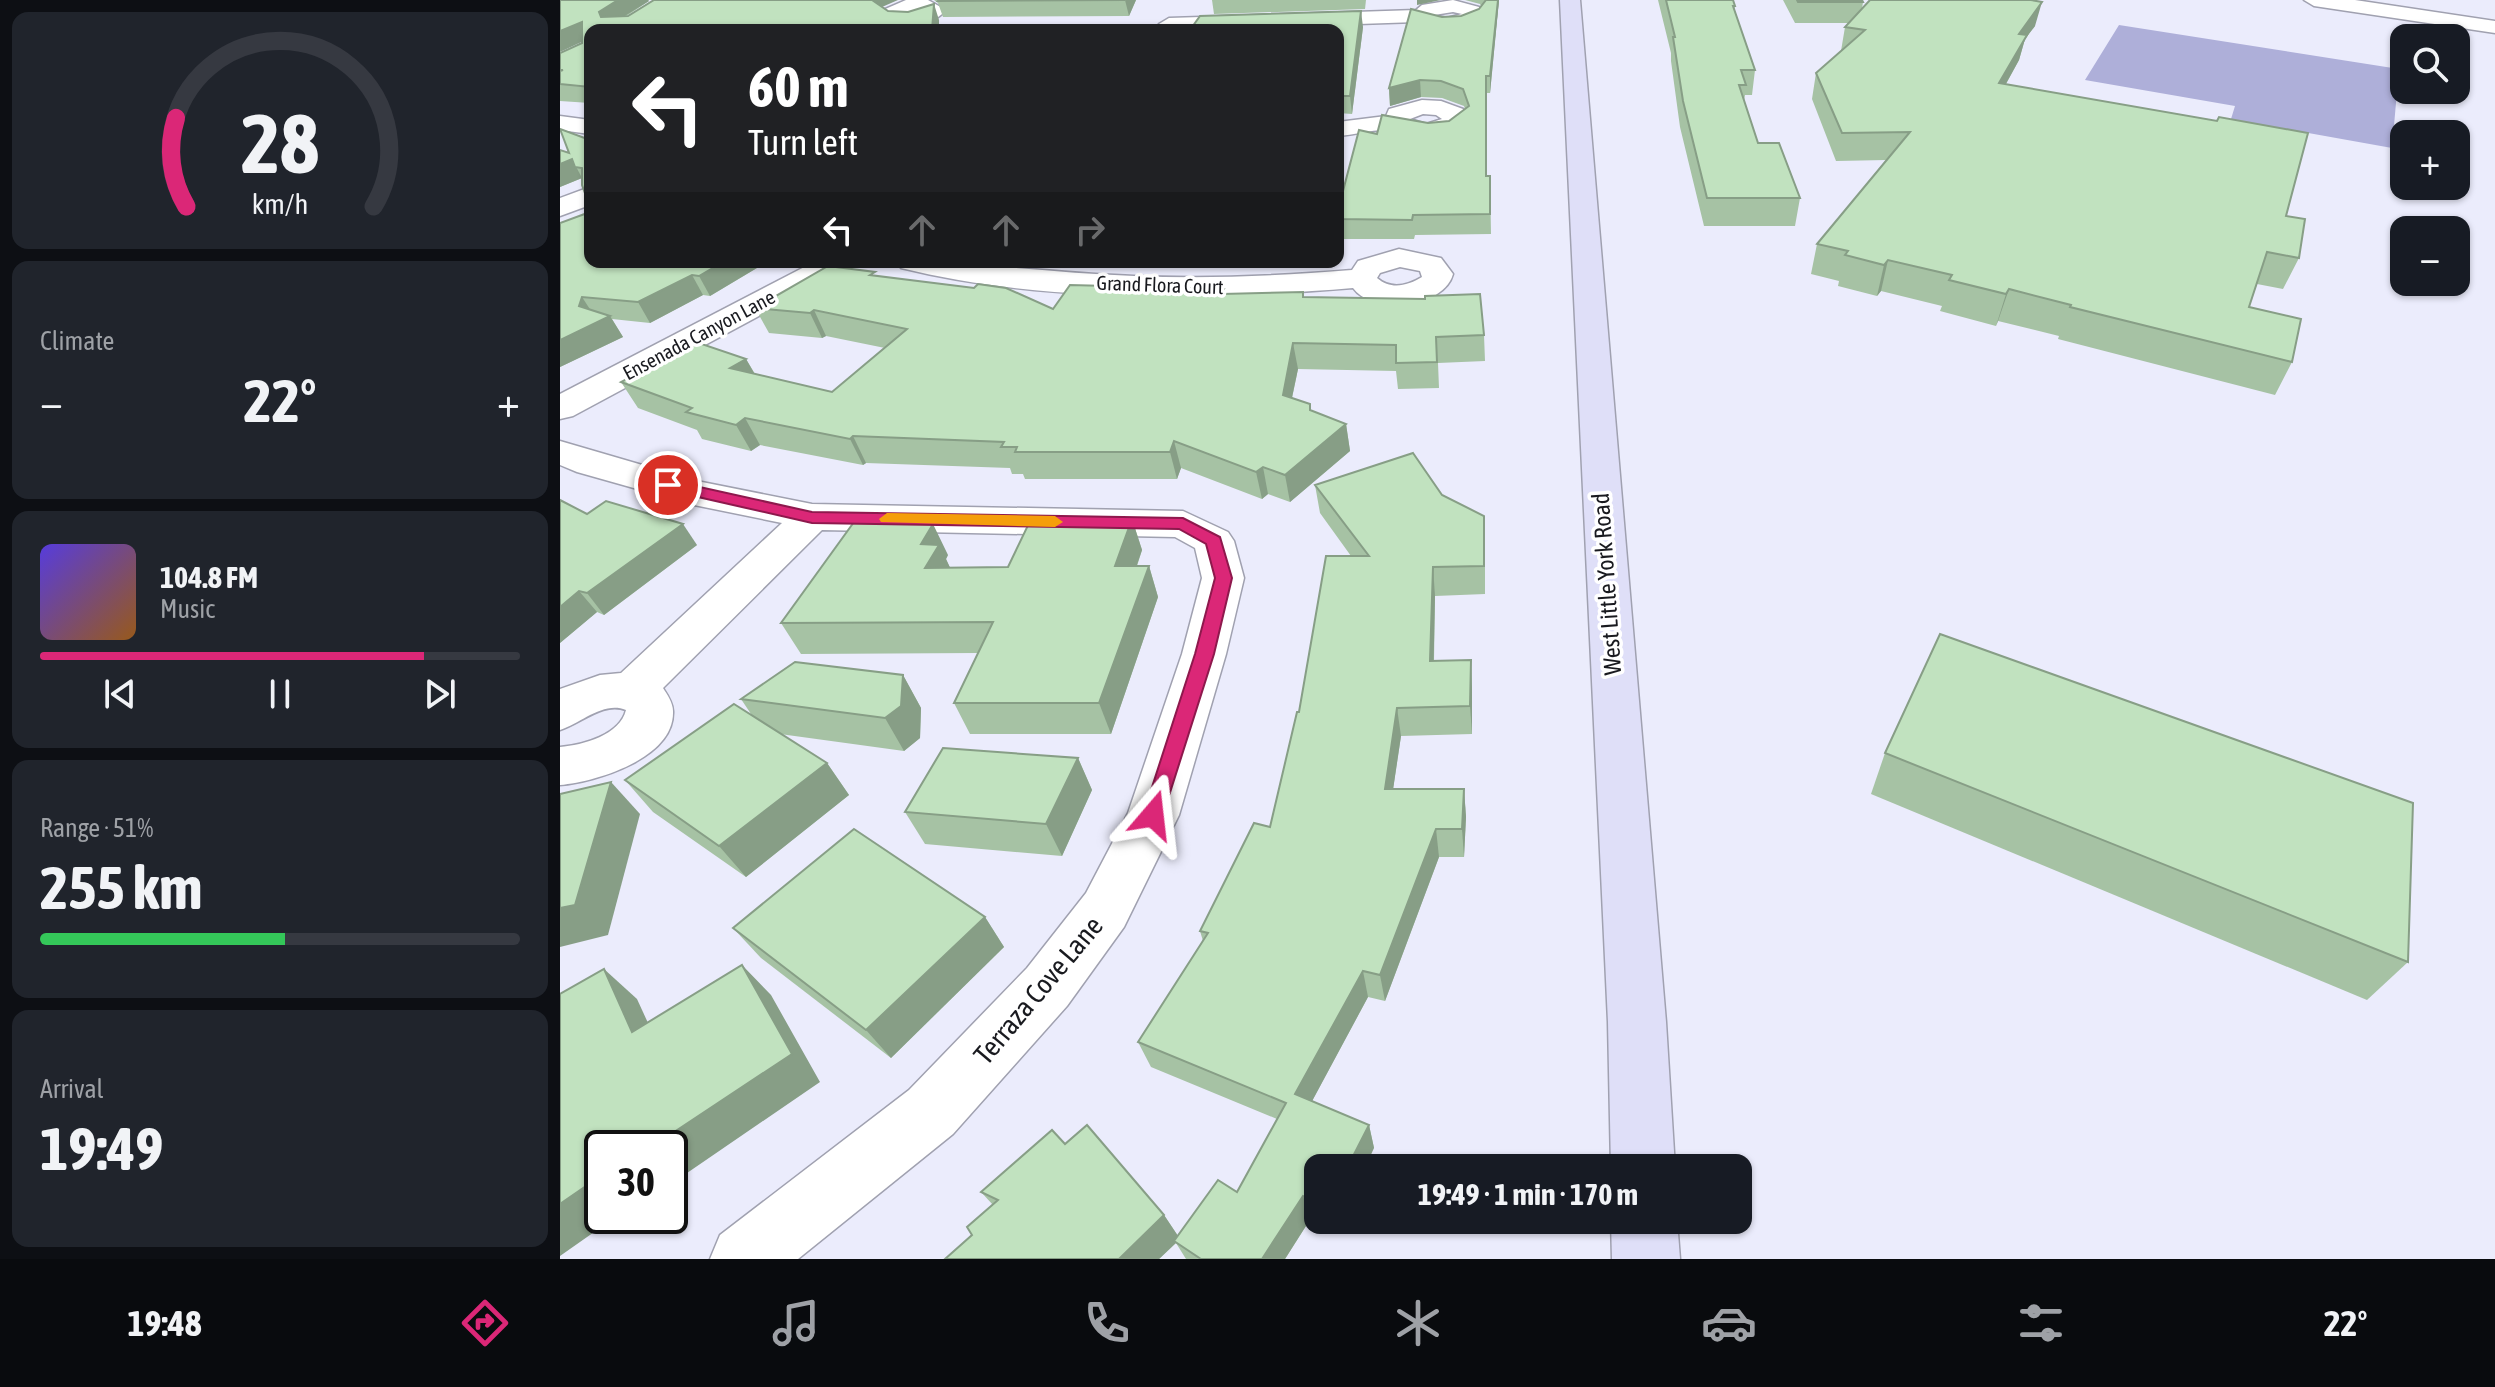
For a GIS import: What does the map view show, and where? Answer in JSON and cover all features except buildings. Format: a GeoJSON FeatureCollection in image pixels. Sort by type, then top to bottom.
{"type":"FeatureCollection","features":[{"type":"Feature","properties":{"kind":"main road","name":"West Little York Road"},"geometry":{"type":"LineString","coordinates":[[1570,0],[1637,1022],[1642,1154]]}},
{"type":"Feature","properties":{"kind":"main road"},"geometry":{"type":"LineString","coordinates":[[1645,1234],[1646,1259]]}},
{"type":"Feature","properties":{"kind":"street"},"geometry":{"type":"LineString","coordinates":[[1168,24],[1182,0]]}},
{"type":"Feature","properties":{"kind":"street"},"geometry":{"type":"LineString","coordinates":[[2314,0],[2468,13],[2495,27]]}},
{"type":"Feature","properties":{"kind":"street"},"geometry":{"type":"LineString","coordinates":[[1236,24],[1421,16]]}},
{"type":"Feature","properties":{"kind":"street"},"geometry":{"type":"LineString","coordinates":[[1344,128],[1397,122]]}},
{"type":"Feature","properties":{"kind":"street"},"geometry":{"type":"LineString","coordinates":[[560,123],[584,126]]}},
{"type":"Feature","properties":{"kind":"street"},"geometry":{"type":"LineString","coordinates":[[560,208],[584,198]]}},
{"type":"Feature","properties":{"kind":"street","name":"Ensenada Canyon Lane"},"geometry":{"type":"LineString","coordinates":[[560,408],[826,268]]}},
{"type":"Feature","properties":{"kind":"street","name":"Grand Flora Court"},"geometry":{"type":"LineString","coordinates":[[954,268],[1017,277],[1205,288],[1279,286],[1362,278]]}},
{"type":"Feature","properties":{"kind":"street"},"geometry":{"type":"LineString","coordinates":[[560,452],[590,464],[694,493],[812,517]]}},
{"type":"Feature","properties":{"kind":"street"},"geometry":{"type":"LineString","coordinates":[[632,690],[812,517]]}},
{"type":"Feature","properties":{"kind":"street","name":"Terraza Cove Lane"},"geometry":{"type":"LineString","coordinates":[[744,1259],[931,1112],[1047,987],[1105,910],[1153,815],[1204,654],[1223,578],[1214,541],[1183,524],[812,517]]}},
{"type":"Feature","properties":{"kind":"street"},"geometry":{"type":"LineString","coordinates":[[560,712],[600,692],[632,690],[644,695],[650,703],[651,715],[643,728],[612,753],[592,762],[560,766]]}},
{"type":"Feature","properties":{"kind":"water"},"geometry":{"type":"Polygon","coordinates":[[[2119,25],[2390,68],[2390,104],[2396,104],[2394,120],[2390,120],[2390,148],[2231,119],[2235,106],[2085,80],[2119,25]]]}},
{"type":"Feature","properties":{"kind":"slow traffic"},"geometry":{"type":"LineString","coordinates":[[887,519],[1055,522]]}},
{"type":"Feature","properties":{"kind":"route"},"geometry":{"type":"LineString","coordinates":[[668,485],[812,517],[1183,524],[1214,541],[1223,578],[1204,654],[1153,815]]}}]}
